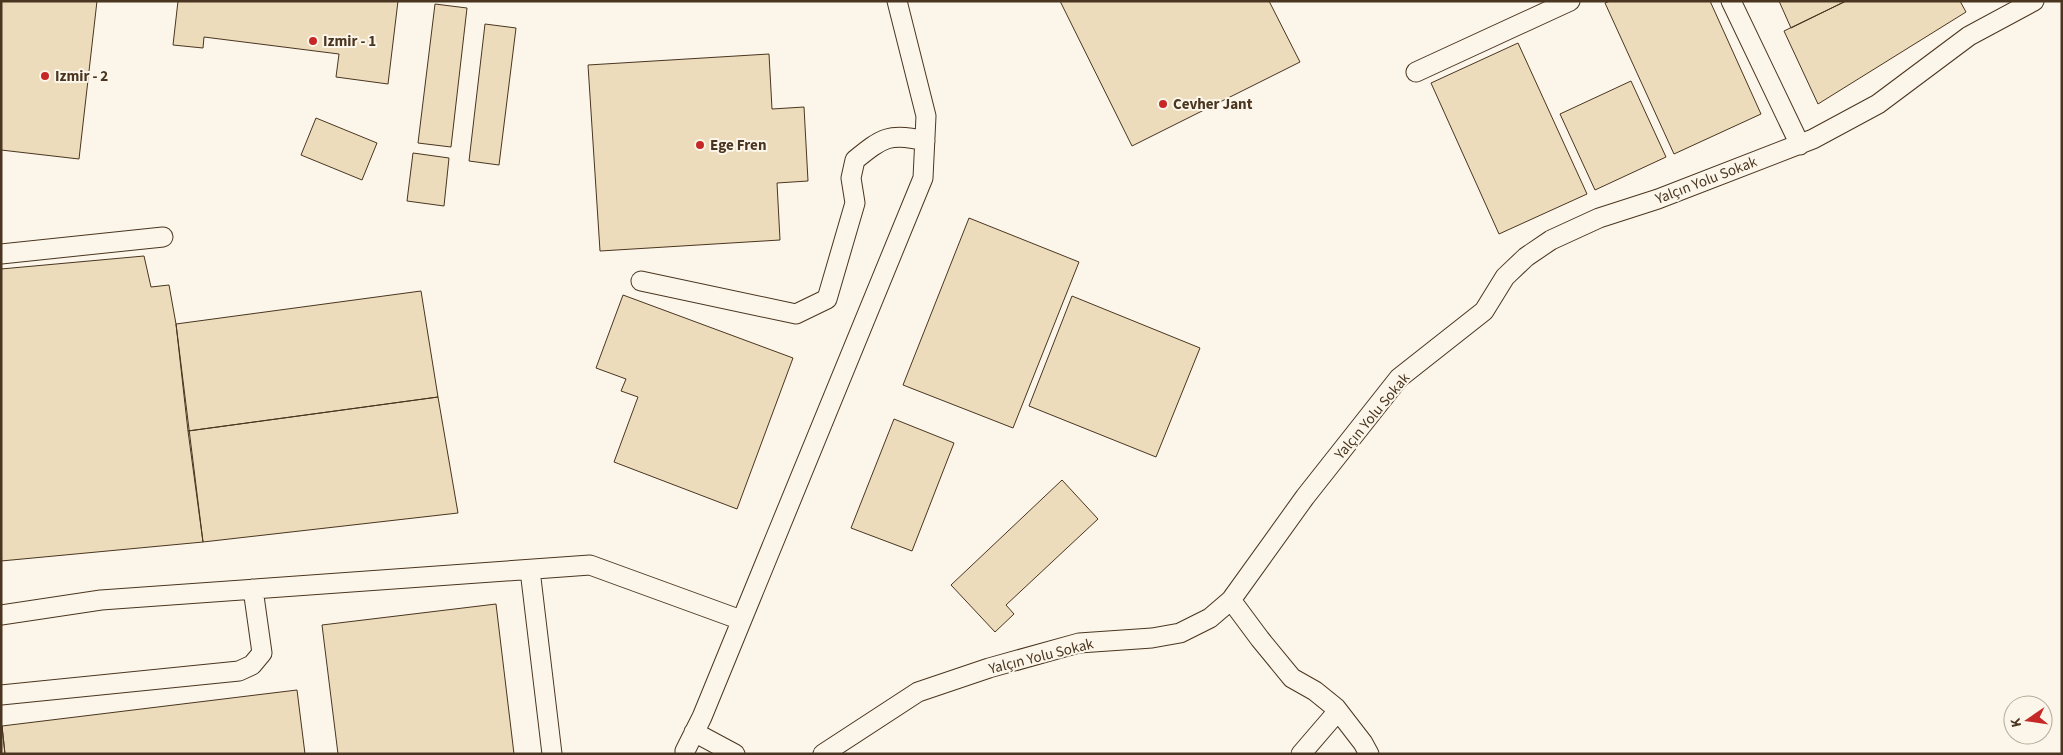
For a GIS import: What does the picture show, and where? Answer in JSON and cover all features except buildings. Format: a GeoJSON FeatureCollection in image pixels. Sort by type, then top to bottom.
{"type":"FeatureCollection","features":[{"type":"Feature","properties":{"kind":"street"},"geometry":{"type":"LineString","coordinates":[[685,751],[923,178],[926,116],[897,1]]}},
{"type":"Feature","properties":{"kind":"street"},"geometry":{"type":"LineString","coordinates":[[1416,72],[1570,1]]}},
{"type":"Feature","properties":{"kind":"street"},"geometry":{"type":"LineString","coordinates":[[1731,1],[1800,144]]}},
{"type":"Feature","properties":{"kind":"street","name":"Yalçın Yolu Sokak"},"geometry":{"type":"LineString","coordinates":[[823,754],[918,692],[988,668],[1079,643],[1152,638],[1180,633],[1210,618],[1231,600],[1299,505],[1399,378],[1484,311],[1505,277],[1526,256],[1551,240],[1599,218],[1658,199],[1800,144],[1835,128],[1878,104],[1969,36],[2034,1]]}},
{"type":"Feature","properties":{"kind":"street"},"geometry":{"type":"LineString","coordinates":[[641,281],[796,314],[827,299],[854,203],[851,178],[855,160],[886,139],[904,136],[925,141]]}},
{"type":"Feature","properties":{"kind":"street"},"geometry":{"type":"LineString","coordinates":[[1,254],[163,237]]}},
{"type":"Feature","properties":{"kind":"street"},"geometry":{"type":"LineString","coordinates":[[1,615],[101,600],[590,565],[741,620]]}},
{"type":"Feature","properties":{"kind":"street"},"geometry":{"type":"LineString","coordinates":[[530,570],[552,754]]}},
{"type":"Feature","properties":{"kind":"street"},"geometry":{"type":"LineString","coordinates":[[1,695],[239,671],[252,665],[262,653],[253,590]]}},
{"type":"Feature","properties":{"kind":"street"},"geometry":{"type":"LineString","coordinates":[[1231,600],[1292,678],[1314,691],[1338,711],[1363,743],[1369,754]]}},
{"type":"Feature","properties":{"kind":"street"},"geometry":{"type":"LineString","coordinates":[[1301,754],[1338,711]]}},
{"type":"Feature","properties":{"kind":"street"},"geometry":{"type":"LineString","coordinates":[[694,732],[735,754]]}},
{"type":"Feature","properties":{"kind":"place","name":"Izmir - 1"},"geometry":{"type":"Point","coordinates":[313,41]}},
{"type":"Feature","properties":{"kind":"place","name":"Izmir - 2"},"geometry":{"type":"Point","coordinates":[45,76]}},
{"type":"Feature","properties":{"kind":"place","name":"Cevher Jant"},"geometry":{"type":"Point","coordinates":[1163,104]}},
{"type":"Feature","properties":{"kind":"place","name":"Ege Fren"},"geometry":{"type":"Point","coordinates":[700,145]}}]}
